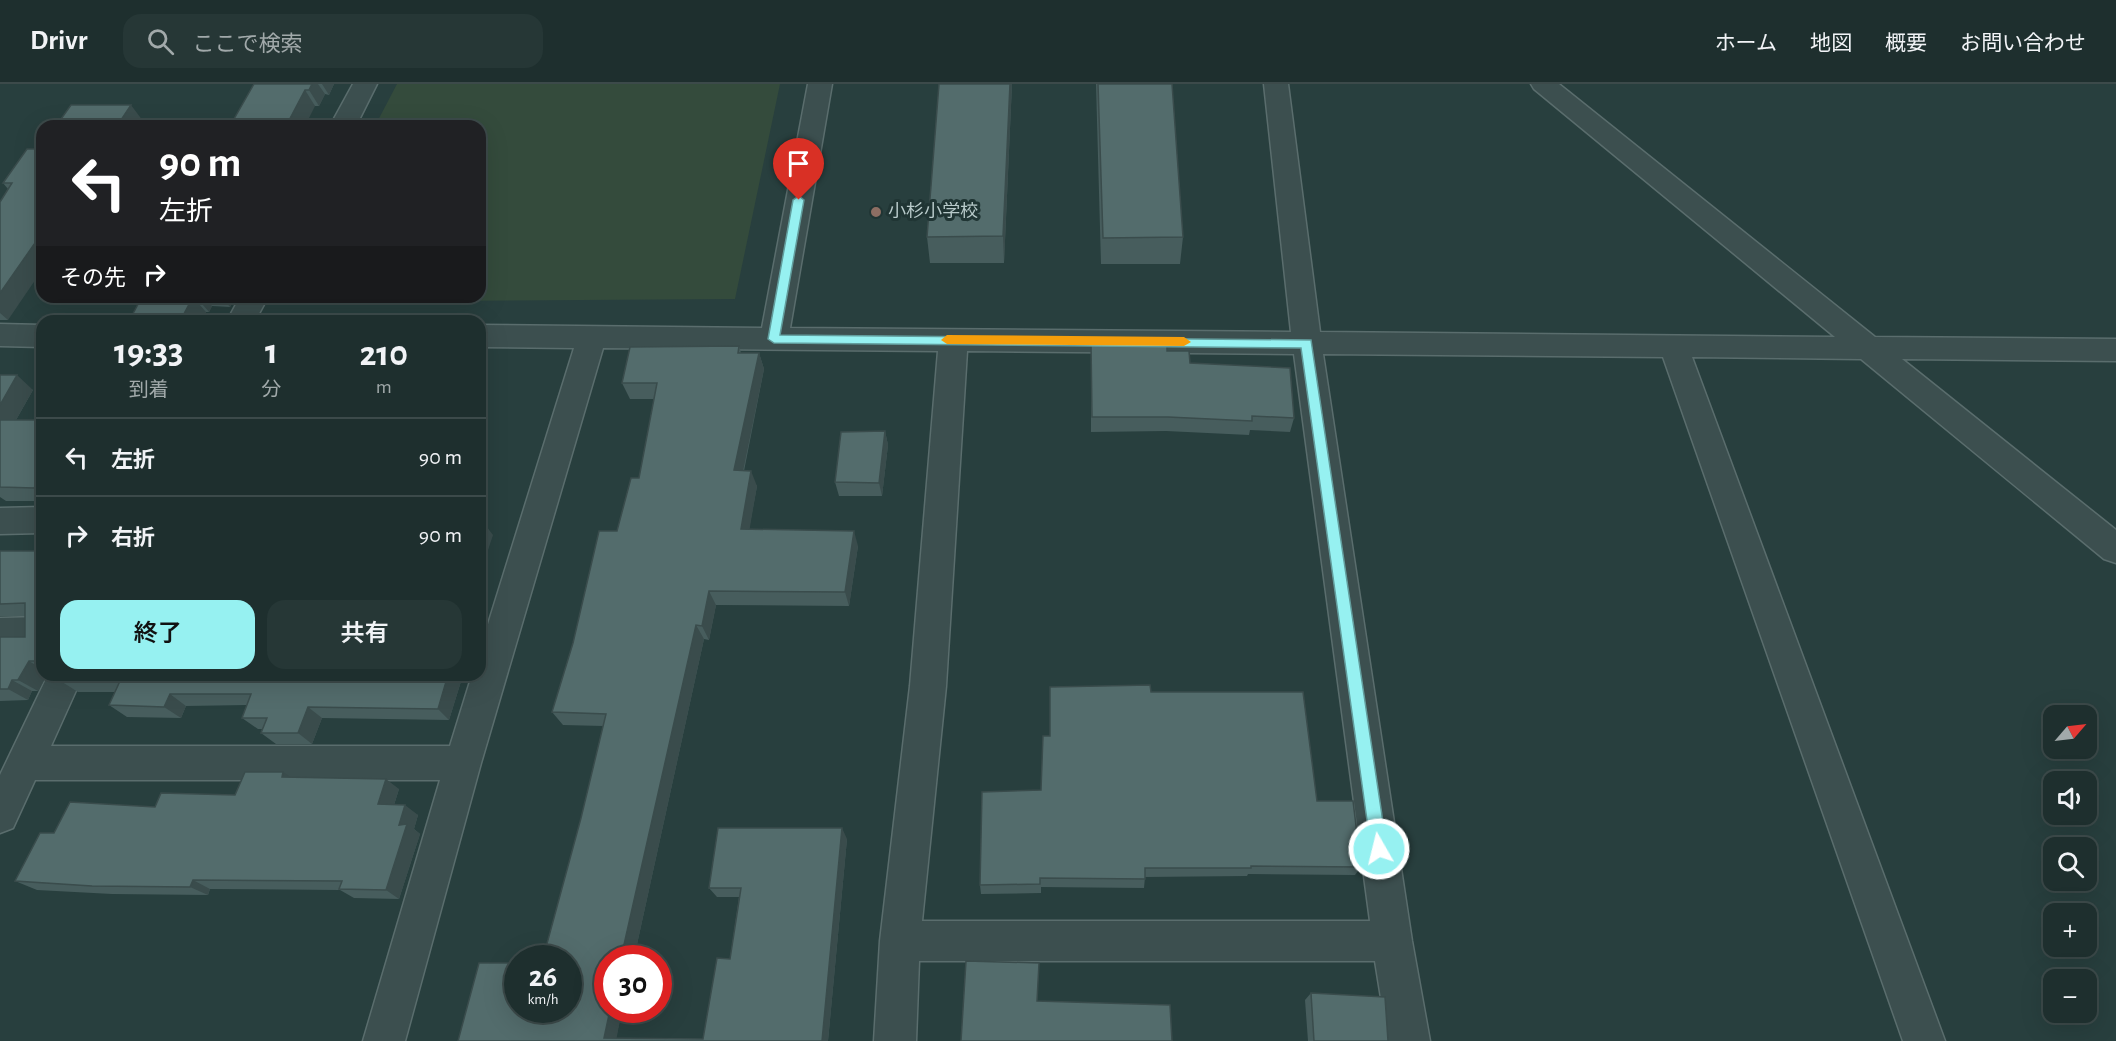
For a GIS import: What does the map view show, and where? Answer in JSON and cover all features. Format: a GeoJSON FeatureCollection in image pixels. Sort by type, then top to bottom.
{"type":"FeatureCollection","features":[{"type":"Feature","properties":{"kind":"street"},"geometry":{"type":"LineString","coordinates":[[346,120],[365,84]]}},
{"type":"Feature","properties":{"kind":"street"},"geometry":{"type":"LineString","coordinates":[[774,339],[820,84]]}},
{"type":"Feature","properties":{"kind":"street"},"geometry":{"type":"LineString","coordinates":[[1275,84],[1307,343],[1392,941],[1409,1041]]}},
{"type":"Feature","properties":{"kind":"street"},"geometry":{"type":"LineString","coordinates":[[1543,84],[1864,347],[2116,549]]}},
{"type":"Feature","properties":{"kind":"street"},"geometry":{"type":"LineString","coordinates":[[0,335],[36,336]]}},
{"type":"Feature","properties":{"kind":"street"},"geometry":{"type":"LineString","coordinates":[[486,336],[2116,350]]}},
{"type":"Feature","properties":{"kind":"street"},"geometry":{"type":"LineString","coordinates":[[384,1041],[463,763],[592,337]]}},
{"type":"Feature","properties":{"kind":"street"},"geometry":{"type":"LineString","coordinates":[[895,1041],[900,941],[928,686],[954,340]]}},
{"type":"Feature","properties":{"kind":"street"},"geometry":{"type":"LineString","coordinates":[[1674,347],[1924,1041]]}},
{"type":"Feature","properties":{"kind":"street"},"geometry":{"type":"LineString","coordinates":[[0,521],[36,520]]}},
{"type":"Feature","properties":{"kind":"street"},"geometry":{"type":"LineString","coordinates":[[0,633],[36,632]]}},
{"type":"Feature","properties":{"kind":"street"},"geometry":{"type":"LineString","coordinates":[[0,815],[27,763],[63,681]]}},
{"type":"Feature","properties":{"kind":"street"},"geometry":{"type":"LineString","coordinates":[[27,763],[463,763]]}},
{"type":"Feature","properties":{"kind":"street"},"geometry":{"type":"LineString","coordinates":[[900,941],[1392,941]]}},
{"type":"Feature","properties":{"kind":"green space"},"geometry":{"type":"Polygon","coordinates":[[[397,84],[780,84],[735,299],[486,301],[486,120],[378,120],[397,84]]]}},
{"type":"Feature","properties":{"kind":"building"},"geometry":{"type":"Polygon","coordinates":[[[254,84],[312,84],[309,90],[305,90],[289,120],[233,120],[254,84]]]}},
{"type":"Feature","properties":{"kind":"building"},"geometry":{"type":"Polygon","coordinates":[[[939,84],[1010,84],[1003,236],[927,237],[939,84]]]}},
{"type":"Feature","properties":{"kind":"building"},"geometry":{"type":"Polygon","coordinates":[[[1098,84],[1172,84],[1183,237],[1103,238],[1098,84]]]}},
{"type":"Feature","properties":{"kind":"building"},"geometry":{"type":"Polygon","coordinates":[[[71,105],[131,105],[121,120],[60,120],[71,105]]]}},
{"type":"Feature","properties":{"kind":"building"},"geometry":{"type":"Polygon","coordinates":[[[27,149],[36,149],[36,242],[0,293],[0,202],[12,183],[3,183],[27,149]]]}},
{"type":"Feature","properties":{"kind":"building"},"geometry":{"type":"Polygon","coordinates":[[[139,303],[190,303],[183,315],[132,315],[139,303]]]}},
{"type":"Feature","properties":{"kind":"building"},"geometry":{"type":"Polygon","coordinates":[[[1091,342],[1167,343],[1167,351],[1189,351],[1190,363],[1290,368],[1294,418],[1252,416],[1252,421],[1168,417],[1092,417],[1091,342]]]}},
{"type":"Feature","properties":{"kind":"building"},"geometry":{"type":"Polygon","coordinates":[[[739,346],[738,353],[759,353],[734,470],[751,471],[741,529],[854,531],[845,592],[709,591],[702,626],[696,625],[624,945],[594,945],[594,1023],[607,1023],[604,1038],[703,1039],[717,958],[730,959],[741,888],[709,888],[718,828],[842,828],[822,1041],[458,1041],[479,963],[504,963],[504,1023],[582,1023],[582,945],[547,945],[606,714],[552,712],[573,643],[599,531],[617,531],[631,478],[639,478],[657,383],[622,383],[630,347],[739,346]]]}},
{"type":"Feature","properties":{"kind":"building"},"geometry":{"type":"Polygon","coordinates":[[[0,375],[17,375],[0,405],[0,375]]]}},
{"type":"Feature","properties":{"kind":"building"},"geometry":{"type":"Polygon","coordinates":[[[0,420],[36,420],[36,485],[34,488],[0,487],[0,420]]]}},
{"type":"Feature","properties":{"kind":"building"},"geometry":{"type":"Polygon","coordinates":[[[885,431],[879,483],[835,482],[841,432],[885,431]]]}},
{"type":"Feature","properties":{"kind":"building"},"geometry":{"type":"Polygon","coordinates":[[[0,551],[36,551],[36,661],[29,661],[18,680],[12,680],[8,689],[0,689],[0,637],[25,637],[25,603],[0,604],[0,551]]]}},
{"type":"Feature","properties":{"kind":"building"},"geometry":{"type":"Polygon","coordinates":[[[120,681],[446,681],[438,709],[308,707],[298,733],[261,733],[267,718],[242,718],[251,694],[170,694],[164,707],[109,705],[120,681]]]}},
{"type":"Feature","properties":{"kind":"building"},"geometry":{"type":"Polygon","coordinates":[[[1150,685],[1151,692],[1303,692],[1317,801],[1353,801],[1361,867],[1145,868],[1145,879],[1040,878],[1040,884],[980,885],[982,792],[1041,790],[1043,736],[1050,736],[1050,687],[1150,685]]]}},
{"type":"Feature","properties":{"kind":"building"},"geometry":{"type":"Polygon","coordinates":[[[245,772],[283,772],[282,777],[386,779],[378,804],[405,805],[399,825],[407,824],[386,890],[339,889],[342,881],[193,880],[190,887],[92,886],[15,881],[40,833],[54,833],[70,802],[155,807],[161,793],[235,795],[245,772]]]}},
{"type":"Feature","properties":{"kind":"building"},"geometry":{"type":"Polygon","coordinates":[[[966,961],[1039,963],[1037,1001],[1170,1005],[1172,1041],[961,1041],[966,961]]]}},
{"type":"Feature","properties":{"kind":"building"},"geometry":{"type":"Polygon","coordinates":[[[1311,993],[1385,997],[1388,1041],[1314,1041],[1311,993]]]}},
{"type":"Feature","properties":{"kind":"slow traffic"},"geometry":{"type":"LineString","coordinates":[[947,340],[1184,342]]}},
{"type":"Feature","properties":{"kind":"place","name":"小杉小学校"},"geometry":{"type":"Point","coordinates":[876,212]}},
{"type":"Feature","properties":{"kind":"route"},"geometry":{"type":"LineString","coordinates":[[799,200],[774,339],[1307,343],[1379,849]]}}]}
